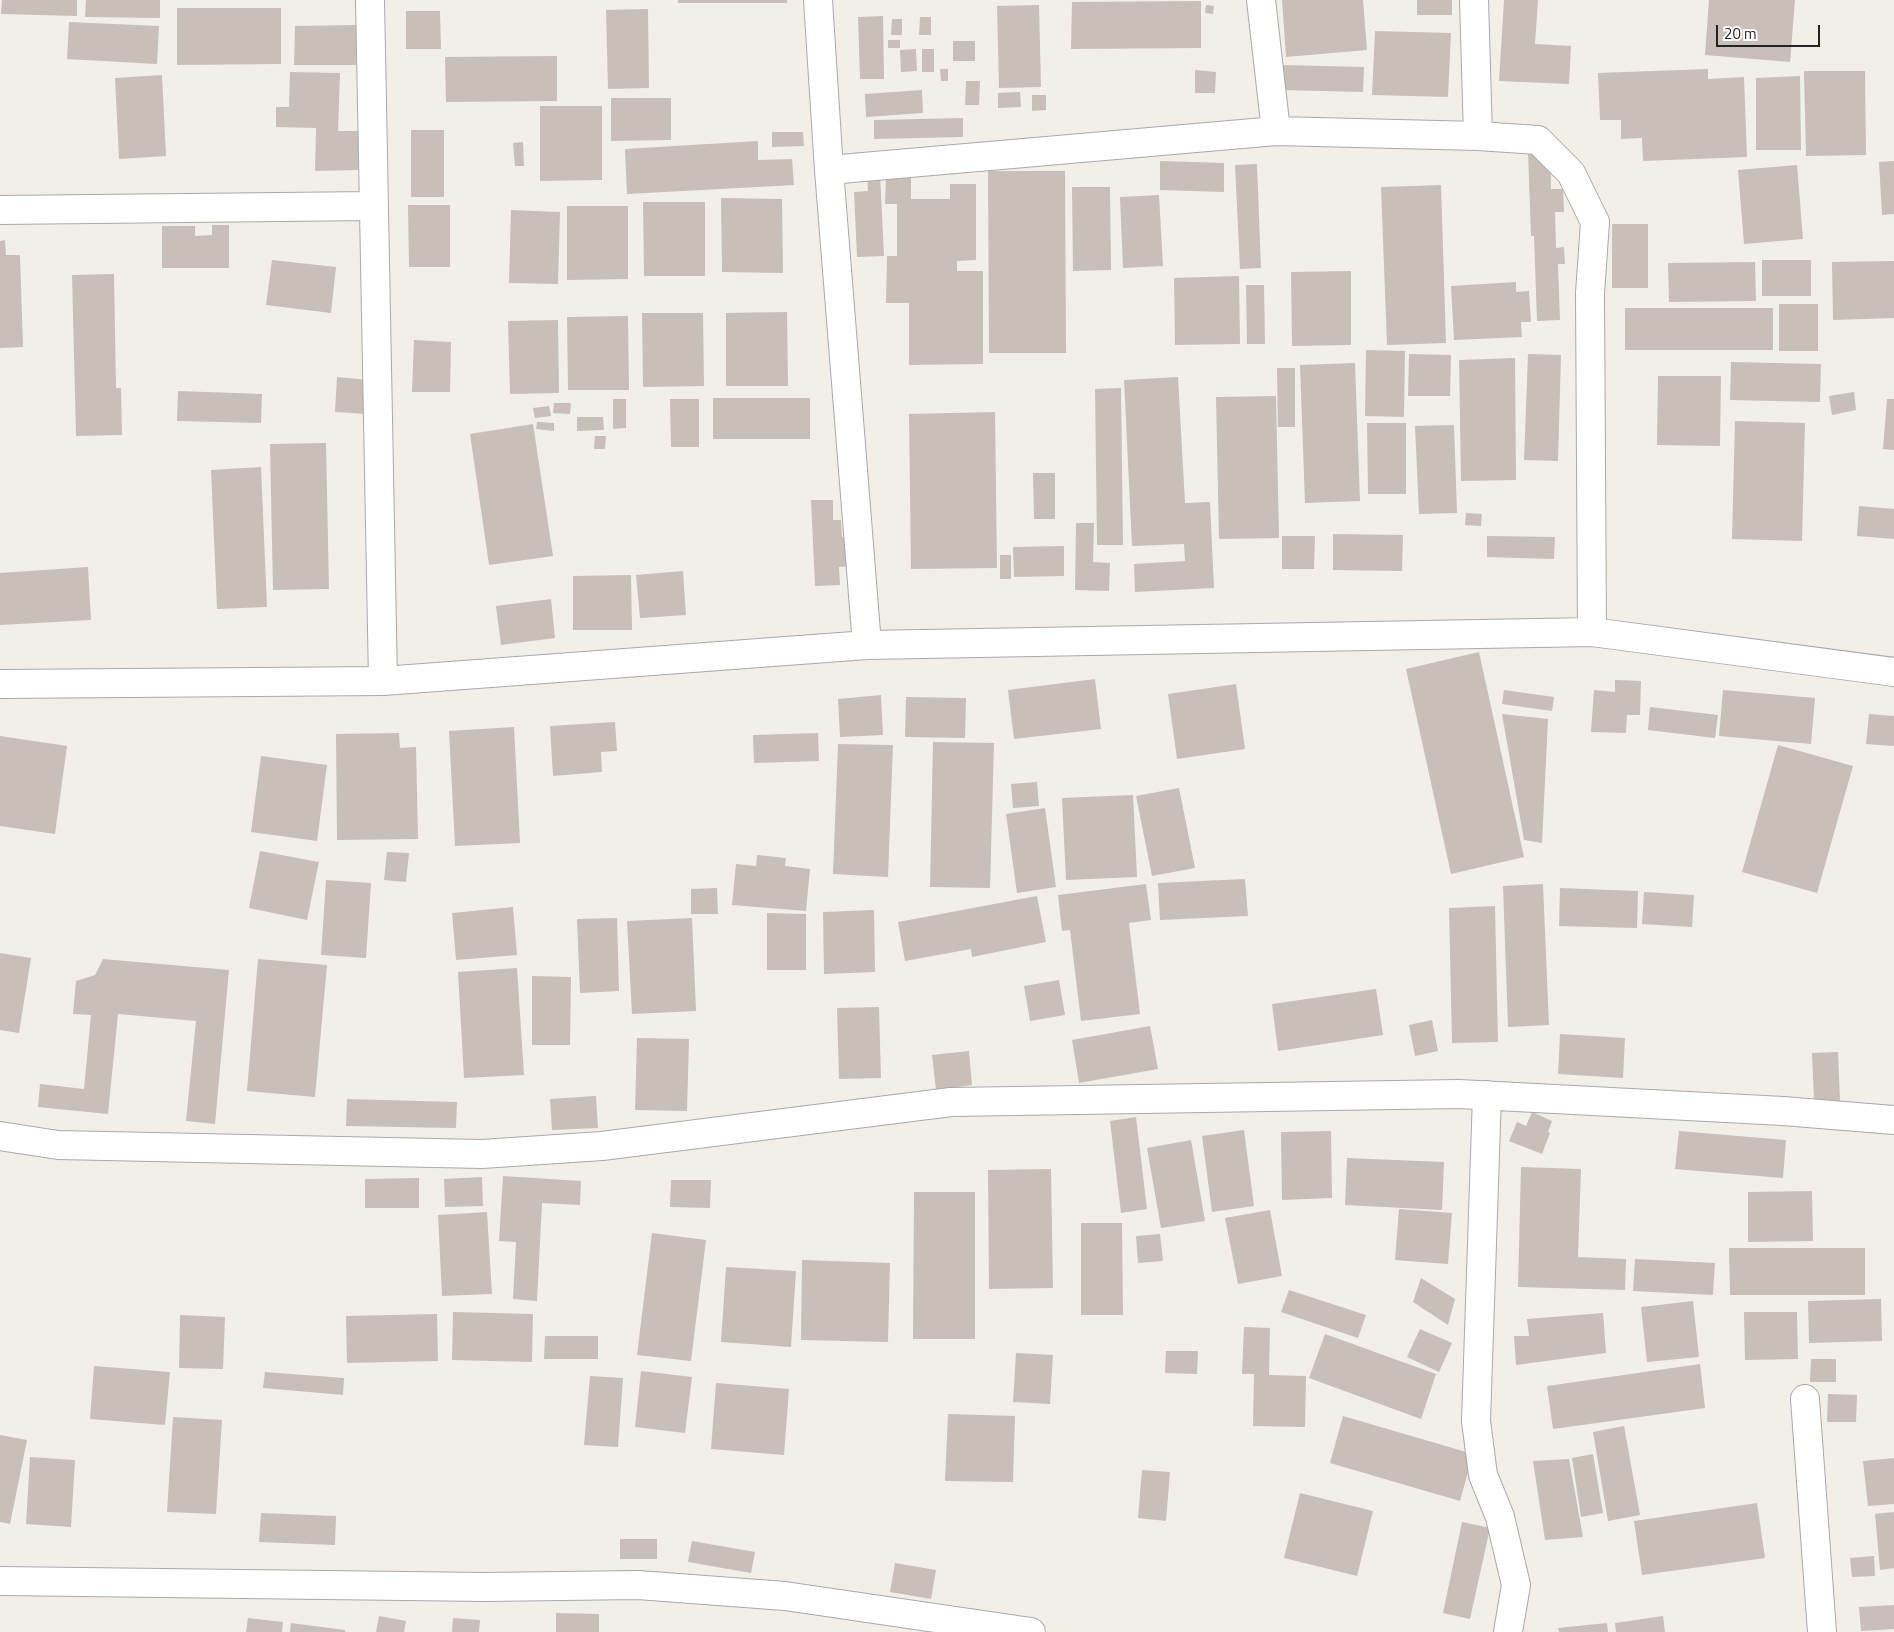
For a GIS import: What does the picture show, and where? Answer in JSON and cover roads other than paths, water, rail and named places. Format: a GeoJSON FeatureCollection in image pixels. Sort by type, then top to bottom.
{"type":"FeatureCollection","features":[{"type":"Feature","properties":{"kind":"street"},"geometry":{"type":"LineString","coordinates":[[370,0],[383,681]]}},
{"type":"Feature","properties":{"kind":"street"},"geometry":{"type":"LineString","coordinates":[[818,0],[829,170],[867,645]]}},
{"type":"Feature","properties":{"kind":"street"},"geometry":{"type":"LineString","coordinates":[[1261,0],[1276,131]]}},
{"type":"Feature","properties":{"kind":"street"},"geometry":{"type":"LineString","coordinates":[[1474,0],[1478,136]]}},
{"type":"Feature","properties":{"kind":"street"},"geometry":{"type":"LineString","coordinates":[[829,170],[1276,131],[1478,136],[1538,140],[1571,172],[1595,222],[1590,293],[1592,632]]}},
{"type":"Feature","properties":{"kind":"street"},"geometry":{"type":"LineString","coordinates":[[0,210],[373,206]]}},
{"type":"Feature","properties":{"kind":"street"},"geometry":{"type":"LineString","coordinates":[[0,684],[383,681],[867,645],[1592,632],[1894,672]]}},
{"type":"Feature","properties":{"kind":"street"},"geometry":{"type":"LineString","coordinates":[[0,1136],[58,1145],[482,1154],[602,1146],[951,1102],[1449,1094],[1783,1111],[1894,1120]]}},
{"type":"Feature","properties":{"kind":"street"},"geometry":{"type":"LineString","coordinates":[[1486,1095],[1476,1421],[1483,1475],[1500,1517],[1516,1586],[1508,1632]]}},
{"type":"Feature","properties":{"kind":"street"},"geometry":{"type":"LineString","coordinates":[[1805,1399],[1822,1632]]}},
{"type":"Feature","properties":{"kind":"street"},"geometry":{"type":"LineString","coordinates":[[0,1581],[486,1587],[638,1585],[785,1596],[1031,1632]]}}]}
